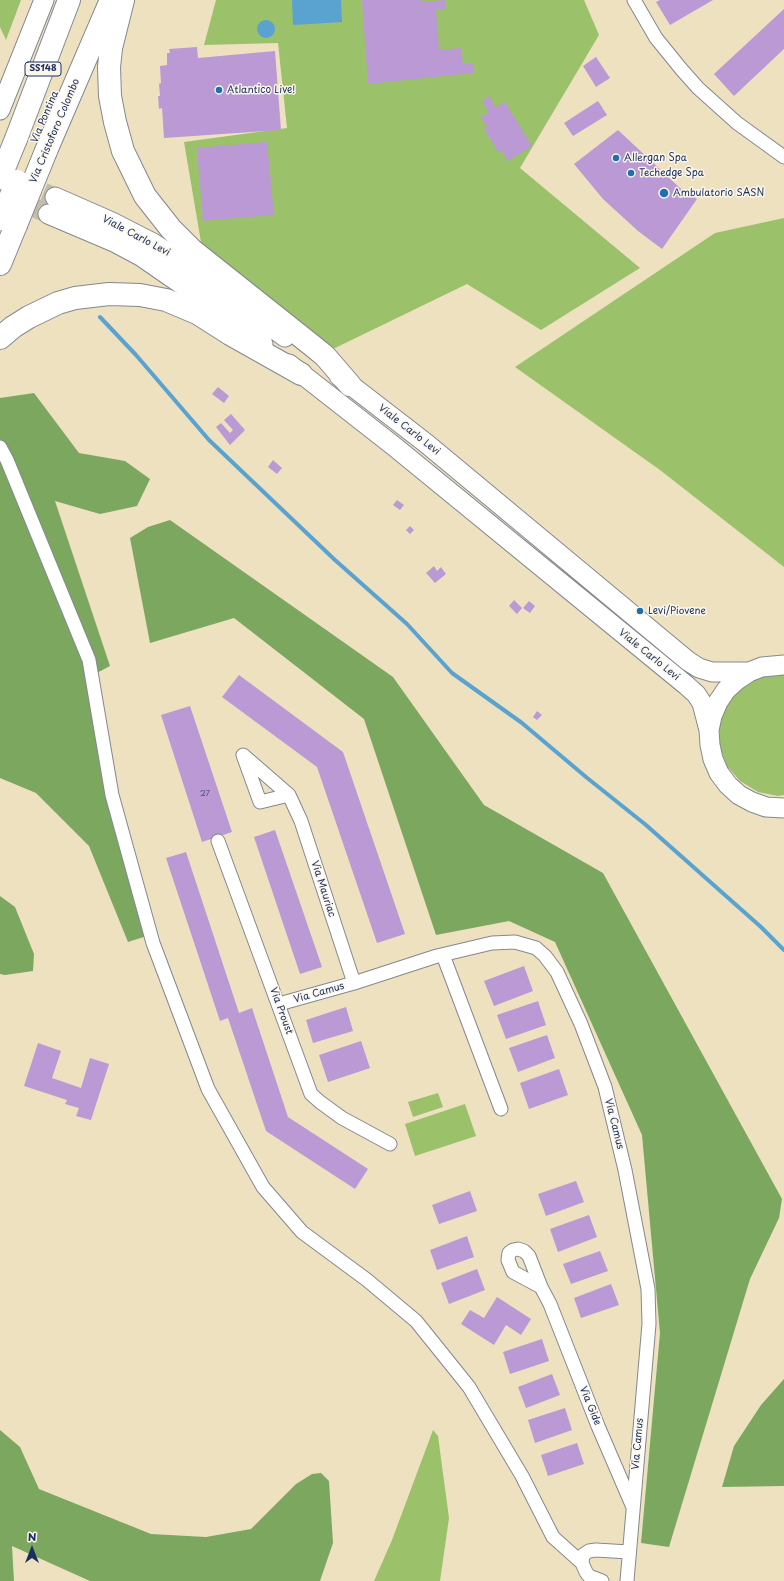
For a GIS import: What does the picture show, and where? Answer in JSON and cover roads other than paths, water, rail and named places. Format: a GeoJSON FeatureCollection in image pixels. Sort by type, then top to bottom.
{"type":"FeatureCollection","features":[{"type":"Feature","properties":{"kind":"highway","name":"Via Cristoforo Colombo"},"geometry":{"type":"LineString","coordinates":[[31,145],[69,0]]}},
{"type":"Feature","properties":{"kind":"highway","name":"Via Cristoforo Colombo"},"geometry":{"type":"LineString","coordinates":[[0,178],[31,145],[111,0]]}},
{"type":"Feature","properties":{"kind":"highway"},"geometry":{"type":"LineString","coordinates":[[123,0],[110,48],[110,96],[113,114],[123,151],[143,192],[166,223],[192,250],[325,356],[350,384]]}},
{"type":"Feature","properties":{"kind":"highway","name":"Via Pontina"},"geometry":{"type":"LineString","coordinates":[[6,222],[31,145],[92,6]]}},
{"type":"Feature","properties":{"kind":"highway"},"geometry":{"type":"LineString","coordinates":[[0,264],[6,222]]}},
{"type":"Feature","properties":{"kind":"highway"},"geometry":{"type":"LineString","coordinates":[[0,338],[13,327],[29,317],[58,303],[75,298],[109,294],[140,295],[166,300],[197,313],[230,334],[302,374]]}},
{"type":"Feature","properties":{"kind":"street"},"geometry":{"type":"LineString","coordinates":[[0,110],[44,0]]}},
{"type":"Feature","properties":{"kind":"street"},"geometry":{"type":"LineString","coordinates":[[634,0],[656,38],[695,85],[737,123],[784,158]]}},
{"type":"Feature","properties":{"kind":"street","name":"Viale Carlo Levi"},"geometry":{"type":"LineString","coordinates":[[710,730],[702,703],[691,690],[395,448],[236,323],[142,257],[52,205],[121,226],[161,248],[227,294],[350,384],[444,458],[688,661],[699,668],[712,672],[749,672]]}},
{"type":"Feature","properties":{"kind":"street"},"geometry":{"type":"LineString","coordinates":[[0,447],[7,460],[89,660],[112,795],[153,943],[208,1089],[263,1187],[302,1232],[367,1280],[416,1321],[469,1387],[522,1476],[553,1537],[582,1563]]}},
{"type":"Feature","properties":{"kind":"street"},"geometry":{"type":"LineString","coordinates":[[784,665],[762,667],[749,672],[726,690],[718,702],[712,716],[710,745],[713,759],[719,773],[728,785],[739,795],[766,807],[784,808]]}},
{"type":"Feature","properties":{"kind":"street","name":"Via Mauriac"},"geometry":{"type":"LineString","coordinates":[[289,795],[301,821],[354,983]]}},
{"type":"Feature","properties":{"kind":"street","name":"Via Proust"},"geometry":{"type":"LineString","coordinates":[[218,841],[311,1094],[342,1118],[390,1144]]}},
{"type":"Feature","properties":{"kind":"street","name":"Via Camus"},"geometry":{"type":"LineString","coordinates":[[279,1004],[354,983],[443,955],[492,943],[508,942],[525,944],[536,948],[545,956],[557,972],[581,1024],[605,1087],[626,1170],[648,1289],[649,1324],[627,1581]]}},
{"type":"Feature","properties":{"kind":"street"},"geometry":{"type":"LineString","coordinates":[[443,955],[501,1108]]}},
{"type":"Feature","properties":{"kind":"street","name":"Via Gide"},"geometry":{"type":"LineString","coordinates":[[541,1287],[550,1304],[598,1426],[633,1507]]}},
{"type":"Feature","properties":{"kind":"street"},"geometry":{"type":"LineString","coordinates":[[602,1581],[589,1576],[583,1568],[583,1555],[592,1550],[629,1552]]}},
{"type":"Feature","properties":{"kind":"water"},"geometry":{"type":"Polygon","coordinates":[[[292,0],[341,0],[342,22],[293,25],[292,0]]]}},
{"type":"Feature","properties":{"kind":"water"},"geometry":{"type":"Polygon","coordinates":[[[262,20],[270,20],[275,25],[273,36],[270,38],[262,38],[257,33],[257,25],[262,20]]]}},
{"type":"Feature","properties":{"kind":"waterway"},"geometry":{"type":"LineString","coordinates":[[100,317],[136,355],[209,440],[335,560],[407,624],[452,673],[522,723],[646,825],[761,927],[784,950]]}},
{"type":"Feature","properties":{"kind":"tunnel"},"geometry":{"type":"LineString","coordinates":[[17,181],[55,197]]}},
{"type":"Feature","properties":{"kind":"tunnel"},"geometry":{"type":"LineString","coordinates":[[0,192],[48,214]]}},
{"type":"Feature","properties":{"kind":"place","name":"Atlantico Live!"},"geometry":{"type":"Point","coordinates":[219,90]}},
{"type":"Feature","properties":{"kind":"place","name":"Allergan Spa"},"geometry":{"type":"Point","coordinates":[616,158]}},
{"type":"Feature","properties":{"kind":"place","name":"Techedge Spa"},"geometry":{"type":"Point","coordinates":[631,173]}},
{"type":"Feature","properties":{"kind":"place","name":"Ambulatorio SASN"},"geometry":{"type":"Point","coordinates":[664,193]}},
{"type":"Feature","properties":{"kind":"place","name":"Levi/Piovene"},"geometry":{"type":"Point","coordinates":[640,611]}}]}
